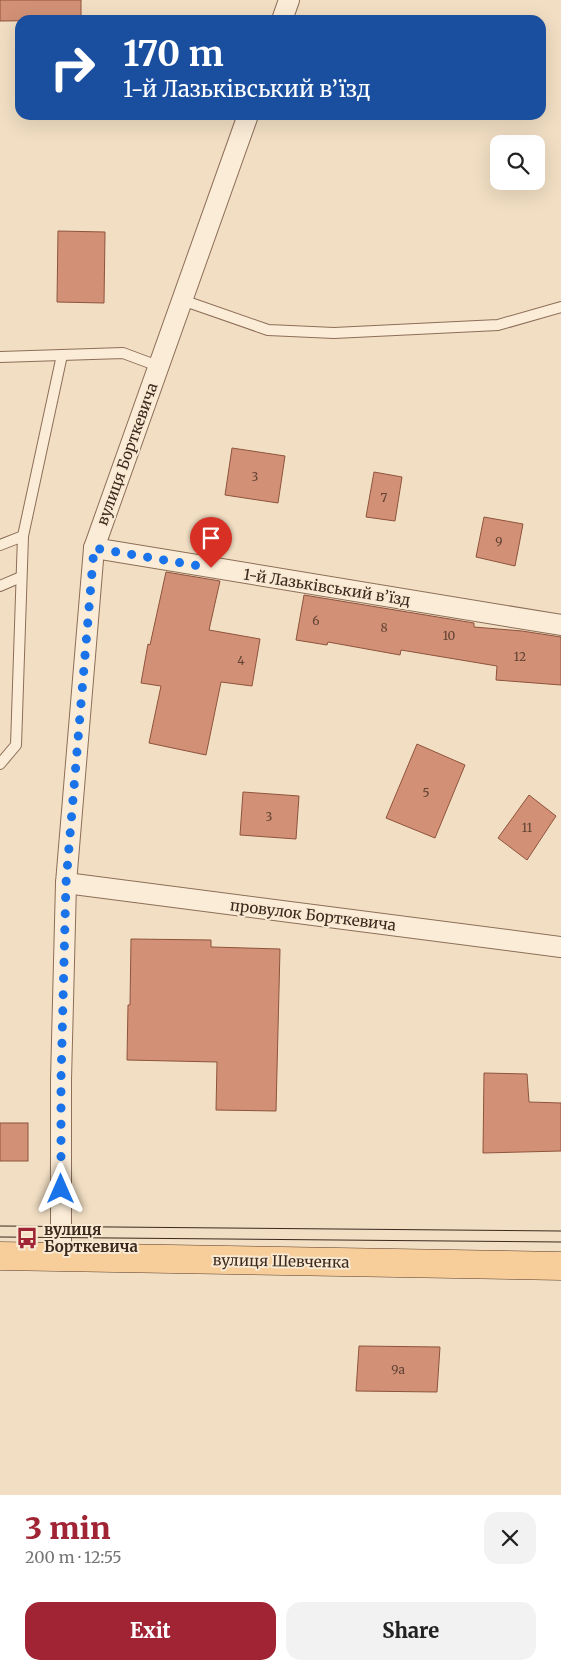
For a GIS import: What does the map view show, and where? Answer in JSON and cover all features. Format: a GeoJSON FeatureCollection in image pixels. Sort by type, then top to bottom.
{"type":"FeatureCollection","features":[{"type":"Feature","properties":{"kind":"main road","name":"вулиця Шевченка"},"geometry":{"type":"LineString","coordinates":[[0,1256],[561,1266]]}},
{"type":"Feature","properties":{"kind":"street"},"geometry":{"type":"LineString","coordinates":[[284,15],[289,0]]}},
{"type":"Feature","properties":{"kind":"street","name":"вулиця Борткевича"},"geometry":{"type":"LineString","coordinates":[[61,1257],[61,1080],[66,883],[94,548],[246,120]]}},
{"type":"Feature","properties":{"kind":"street","name":"1-й Лазьківський в’їзд"},"geometry":{"type":"LineString","coordinates":[[94,548],[561,626]]}},
{"type":"Feature","properties":{"kind":"street","name":"провулок Борткевича"},"geometry":{"type":"LineString","coordinates":[[66,883],[561,947]]}},
{"type":"Feature","properties":{"kind":"lane"},"geometry":{"type":"LineString","coordinates":[[182,300],[268,330],[334,334],[498,325],[561,307]]}},
{"type":"Feature","properties":{"kind":"lane"},"geometry":{"type":"LineString","coordinates":[[0,357],[123,353],[158,366]]}},
{"type":"Feature","properties":{"kind":"lane"},"geometry":{"type":"LineString","coordinates":[[0,764],[16,745],[23,536],[62,355]]}},
{"type":"Feature","properties":{"kind":"lane"},"geometry":{"type":"LineString","coordinates":[[0,545],[23,536]]}},
{"type":"Feature","properties":{"kind":"lane"},"geometry":{"type":"LineString","coordinates":[[0,586],[21,577]]}},
{"type":"Feature","properties":{"kind":"building"},"geometry":{"type":"Polygon","coordinates":[[[0,0],[81,0],[81,15],[15,15],[15,21],[0,21],[0,0]]]}},
{"type":"Feature","properties":{"kind":"building"},"geometry":{"type":"Polygon","coordinates":[[[58,231],[105,232],[104,303],[57,302],[58,231]]]}},
{"type":"Feature","properties":{"kind":"building"},"geometry":{"type":"Polygon","coordinates":[[[232,448],[285,456],[278,503],[225,495],[232,448]]]}},
{"type":"Feature","properties":{"kind":"building"},"geometry":{"type":"Polygon","coordinates":[[[374,472],[402,477],[395,521],[366,517],[374,472]]]}},
{"type":"Feature","properties":{"kind":"building"},"geometry":{"type":"Polygon","coordinates":[[[484,517],[523,524],[515,566],[476,557],[484,517]]]}},
{"type":"Feature","properties":{"kind":"building"},"geometry":{"type":"Polygon","coordinates":[[[166,572],[220,581],[209,630],[260,639],[252,686],[221,682],[206,755],[149,743],[161,686],[141,683],[148,644],[150,645],[166,572]]]}},
{"type":"Feature","properties":{"kind":"building"},"geometry":{"type":"Polygon","coordinates":[[[304,595],[474,623],[474,627],[522,631],[561,637],[561,685],[496,680],[497,666],[401,650],[400,655],[328,642],[327,645],[296,640],[304,595]]]}},
{"type":"Feature","properties":{"kind":"building"},"geometry":{"type":"Polygon","coordinates":[[[417,744],[465,765],[435,838],[386,818],[417,744]]]}},
{"type":"Feature","properties":{"kind":"building"},"geometry":{"type":"Polygon","coordinates":[[[243,792],[299,796],[296,839],[240,835],[243,792]]]}},
{"type":"Feature","properties":{"kind":"building"},"geometry":{"type":"Polygon","coordinates":[[[529,795],[556,816],[527,860],[498,838],[529,795]]]}},
{"type":"Feature","properties":{"kind":"building"},"geometry":{"type":"Polygon","coordinates":[[[131,939],[211,940],[211,947],[280,949],[276,1111],[216,1110],[217,1062],[127,1060],[131,939]]]}},
{"type":"Feature","properties":{"kind":"building"},"geometry":{"type":"Polygon","coordinates":[[[484,1073],[527,1074],[529,1102],[561,1103],[561,1151],[483,1153],[484,1073]]]}},
{"type":"Feature","properties":{"kind":"building"},"geometry":{"type":"Polygon","coordinates":[[[0,1123],[28,1123],[28,1161],[0,1161],[0,1123]]]}},
{"type":"Feature","properties":{"kind":"building"},"geometry":{"type":"Polygon","coordinates":[[[359,1346],[440,1347],[437,1392],[356,1391],[359,1346]]]}},
{"type":"Feature","properties":{"kind":"tram line"},"geometry":{"type":"LineString","coordinates":[[0,1226],[561,1231]]}},
{"type":"Feature","properties":{"kind":"tram line"},"geometry":{"type":"LineString","coordinates":[[0,1237],[561,1242]]}},
{"type":"Feature","properties":{"kind":"place","name":"вулиця Борткевича"},"geometry":{"type":"Point","coordinates":[27,1238]}},
{"type":"Feature","properties":{"kind":"route"},"geometry":{"type":"LineString","coordinates":[[61,1189],[61,1080],[66,883],[94,548],[211,568]]}}]}
